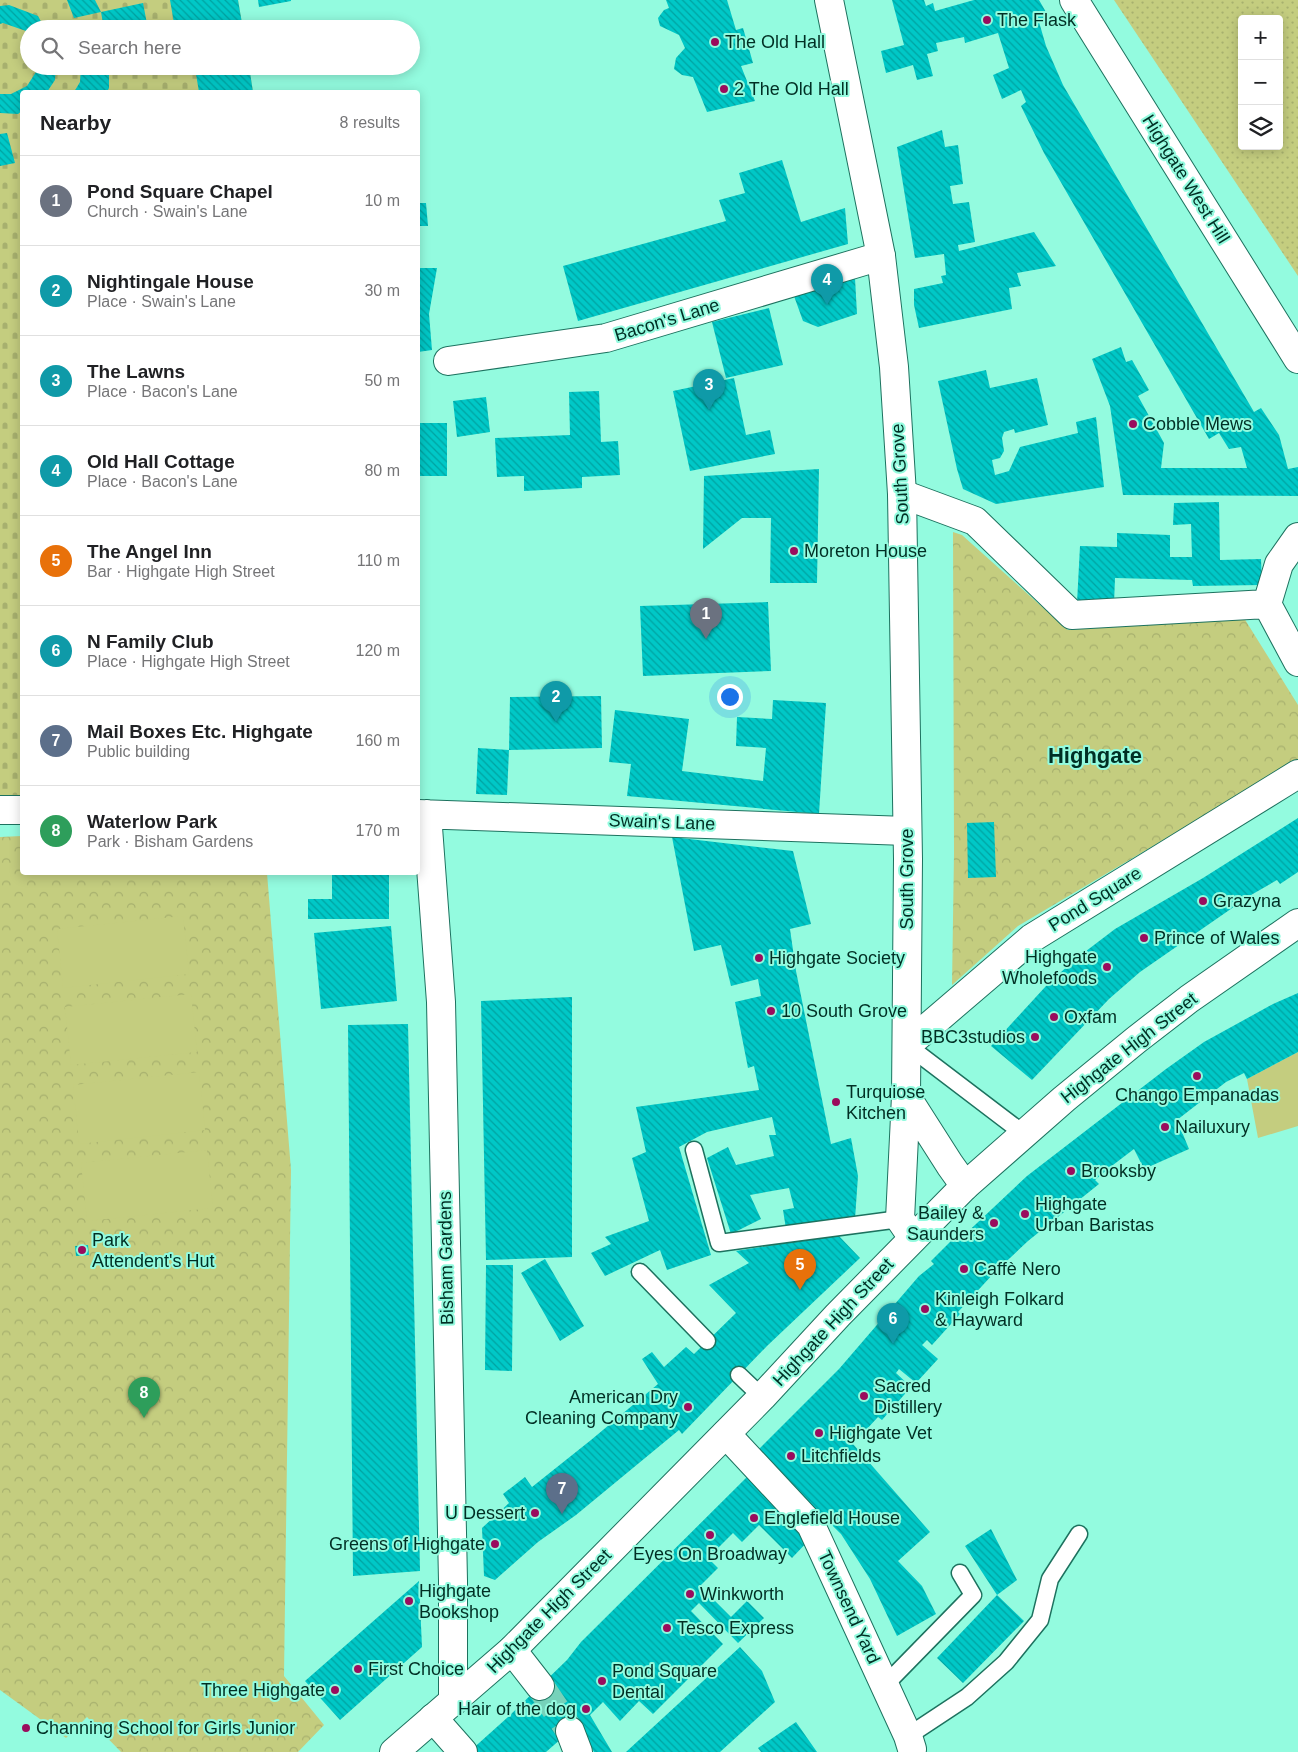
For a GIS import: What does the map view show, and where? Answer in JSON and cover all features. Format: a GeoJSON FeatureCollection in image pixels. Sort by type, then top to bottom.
{"type":"FeatureCollection","features":[{"type":"Feature","properties":{"kind":"street","name":"South Grove"},"geometry":{"type":"LineString","coordinates":[[830,0],[881,256],[894,367],[902,494],[907,831],[907,1228]]}},
{"type":"Feature","properties":{"kind":"street","name":"Highgate West Hill"},"geometry":{"type":"LineString","coordinates":[[1074,0],[1298,359]]}},
{"type":"Feature","properties":{"kind":"street","name":"Bacon's Lane"},"geometry":{"type":"LineString","coordinates":[[448,361],[606,338],[881,256]]}},
{"type":"Feature","properties":{"kind":"street"},"geometry":{"type":"LineString","coordinates":[[902,494],[976,521],[1072,615],[1267,604]]}},
{"type":"Feature","properties":{"kind":"street"},"geometry":{"type":"LineString","coordinates":[[1298,537],[1279,564],[1267,604],[1298,662]]}},
{"type":"Feature","properties":{"kind":"street","name":"Pond Square"},"geometry":{"type":"LineString","coordinates":[[907,1045],[1032,938],[1298,774]]}},
{"type":"Feature","properties":{"kind":"street"},"geometry":{"type":"LineString","coordinates":[[0,810],[20,810]]}},
{"type":"Feature","properties":{"kind":"street","name":"Swain's Lane"},"geometry":{"type":"LineString","coordinates":[[422,814],[907,831]]}},
{"type":"Feature","properties":{"kind":"street","name":"Bisham Gardens"},"geometry":{"type":"LineString","coordinates":[[422,814],[440,1002],[452,1571],[443,1710]]}},
{"type":"Feature","properties":{"kind":"street","name":"Highgate High Street"},"geometry":{"type":"LineString","coordinates":[[394,1752],[512,1650],[726,1434],[833,1320],[907,1228],[965,1186],[1136,1040],[1188,999],[1298,923]]}},
{"type":"Feature","properties":{"kind":"street"},"geometry":{"type":"LineString","coordinates":[[906,1096],[965,1186]]}},
{"type":"Feature","properties":{"kind":"street","name":"Townsend Yard"},"geometry":{"type":"LineString","coordinates":[[726,1434],[811,1525],[910,1743]]}},
{"type":"Feature","properties":{"kind":"street"},"geometry":{"type":"LineString","coordinates":[[512,1650],[540,1686]]}},
{"type":"Feature","properties":{"kind":"street"},"geometry":{"type":"LineString","coordinates":[[443,1710],[463,1752]]}},
{"type":"Feature","properties":{"kind":"lane"},"geometry":{"type":"LineString","coordinates":[[907,1045],[1024,1134]]}},
{"type":"Feature","properties":{"kind":"lane"},"geometry":{"type":"LineString","coordinates":[[694,1150],[719,1243],[907,1228]]}},
{"type":"Feature","properties":{"kind":"lane"},"geometry":{"type":"LineString","coordinates":[[640,1272],[706,1341]]}},
{"type":"Feature","properties":{"kind":"lane"},"geometry":{"type":"LineString","coordinates":[[739,1375],[762,1397]]}},
{"type":"Feature","properties":{"kind":"lane"},"geometry":{"type":"LineString","coordinates":[[910,1743],[967,1697],[1006,1662],[1040,1620],[1050,1579],[1079,1534]]}},
{"type":"Feature","properties":{"kind":"lane"},"geometry":{"type":"LineString","coordinates":[[885,1685],[973,1595],[960,1573]]}},
{"type":"Feature","properties":{"kind":"green space"},"geometry":{"type":"Polygon","coordinates":[[[0,0],[238,0],[241,20],[20,20],[20,75],[250,75],[253,90],[20,90],[20,799],[0,799],[0,0]]]}},
{"type":"Feature","properties":{"kind":"green space"},"geometry":{"type":"Polygon","coordinates":[[[1114,0],[1298,0],[1298,276],[1114,0]]]}},
{"type":"Feature","properties":{"kind":"green space"},"geometry":{"type":"Polygon","coordinates":[[[953,532],[962,535],[1068,630],[1244,618],[1298,705],[1298,760],[1018,926],[952,985],[954,853],[953,532]]]}},
{"type":"Feature","properties":{"kind":"green space"},"geometry":{"type":"Polygon","coordinates":[[[20,836],[20,875],[267,875],[291,1170],[284,1676],[324,1725],[298,1752],[121,1752],[87,1717],[66,1738],[0,1690],[0,837],[20,836]]]}},
{"type":"Feature","properties":{"kind":"green space"},"geometry":{"type":"Polygon","coordinates":[[[183,916],[189,974],[63,988],[57,929],[183,916]]]}},
{"type":"Feature","properties":{"kind":"green space"},"geometry":{"type":"Polygon","coordinates":[[[191,994],[197,1052],[71,1065],[65,1007],[191,994]]]}},
{"type":"Feature","properties":{"kind":"green space"},"geometry":{"type":"Polygon","coordinates":[[[1298,1052],[1298,1126],[1258,1138],[1247,1079],[1298,1052]]]}},
{"type":"Feature","properties":{"kind":"green space"},"geometry":{"type":"Polygon","coordinates":[[[199,1072],[205,1130],[79,1144],[73,1085],[199,1072]]]}},
{"type":"Feature","properties":{"kind":"green space"},"geometry":{"type":"Polygon","coordinates":[[[207,1150],[213,1208],[87,1221],[81,1163],[207,1150]]]}},
{"type":"Feature","properties":{"kind":"building"},"geometry":{"type":"Polygon","coordinates":[[[67,0],[95,0],[101,12],[74,18],[67,0]]]}},
{"type":"Feature","properties":{"kind":"building"},"geometry":{"type":"Polygon","coordinates":[[[170,0],[238,0],[241,20],[173,20],[170,0]]]}},
{"type":"Feature","properties":{"kind":"building"},"geometry":{"type":"Polygon","coordinates":[[[258,0],[291,0],[291,1],[259,7],[258,0]]]}},
{"type":"Feature","properties":{"kind":"building","name":"The Old Hall"},"geometry":{"type":"Polygon","coordinates":[[[666,0],[727,0],[736,30],[743,28],[753,63],[741,66],[755,101],[707,112],[693,77],[682,75],[674,69],[676,58],[685,48],[679,35],[660,26],[658,18],[664,10],[669,8],[666,0]]]}},
{"type":"Feature","properties":{"kind":"building"},"geometry":{"type":"Polygon","coordinates":[[[892,0],[924,0],[926,6],[933,3],[935,11],[974,0],[1039,0],[1050,19],[1039,22],[1046,46],[1063,85],[1254,412],[1261,408],[1279,435],[1288,469],[1298,467],[1298,496],[1123,495],[1110,406],[1092,359],[1121,347],[1126,362],[1132,360],[1149,390],[1138,396],[1164,443],[1161,468],[1247,468],[1241,447],[1229,449],[1219,433],[1209,439],[1044,153],[1021,106],[1026,102],[1021,90],[1002,99],[993,75],[1009,68],[998,33],[965,43],[964,37],[936,43],[938,51],[927,54],[933,76],[917,80],[913,65],[886,73],[881,51],[904,45],[892,0]]]}},
{"type":"Feature","properties":{"kind":"building"},"geometry":{"type":"Polygon","coordinates":[[[143,3],[146,20],[102,20],[101,12],[143,3]]]}},
{"type":"Feature","properties":{"kind":"building"},"geometry":{"type":"Polygon","coordinates":[[[9,5],[38,16],[40,20],[20,20],[20,29],[3,23],[0,24],[0,6],[9,5]]]}},
{"type":"Feature","properties":{"kind":"building"},"geometry":{"type":"Polygon","coordinates":[[[34,75],[55,75],[55,80],[48,90],[20,90],[20,112],[18,114],[0,113],[0,94],[11,94],[27,86],[34,75]]]}},
{"type":"Feature","properties":{"kind":"building"},"geometry":{"type":"Polygon","coordinates":[[[80,75],[109,75],[108,90],[75,90],[80,82],[80,75]]]}},
{"type":"Feature","properties":{"kind":"building"},"geometry":{"type":"Polygon","coordinates":[[[196,75],[250,75],[253,90],[199,90],[196,75]]]}},
{"type":"Feature","properties":{"kind":"building"},"geometry":{"type":"Polygon","coordinates":[[[942,130],[945,147],[958,145],[963,184],[950,186],[953,204],[969,202],[975,242],[958,245],[959,251],[1034,232],[1056,266],[1017,273],[1021,286],[1009,288],[1012,309],[919,328],[914,305],[914,289],[943,283],[941,276],[946,275],[944,254],[915,258],[897,147],[942,130]]]}},
{"type":"Feature","properties":{"kind":"building"},"geometry":{"type":"Polygon","coordinates":[[[7,133],[15,163],[0,166],[0,134],[7,133]]]}},
{"type":"Feature","properties":{"kind":"building"},"geometry":{"type":"Polygon","coordinates":[[[782,160],[801,222],[845,208],[848,244],[578,321],[563,266],[726,221],[719,200],[745,193],[739,173],[782,160]]]}},
{"type":"Feature","properties":{"kind":"building"},"geometry":{"type":"Polygon","coordinates":[[[420,203],[426,203],[428,226],[420,226],[420,203]]]}},
{"type":"Feature","properties":{"kind":"building"},"geometry":{"type":"Polygon","coordinates":[[[420,268],[437,268],[429,314],[432,350],[420,352],[420,268]]]}},
{"type":"Feature","properties":{"kind":"building"},"geometry":{"type":"Polygon","coordinates":[[[855,278],[857,314],[818,327],[803,321],[794,296],[855,278]]]}},
{"type":"Feature","properties":{"kind":"building"},"geometry":{"type":"Polygon","coordinates":[[[769,308],[783,365],[726,378],[712,322],[769,308]]]}},
{"type":"Feature","properties":{"kind":"building"},"geometry":{"type":"Polygon","coordinates":[[[986,370],[990,388],[1037,378],[1048,425],[1015,433],[1014,429],[1004,432],[1002,438],[1004,451],[1000,458],[992,460],[995,475],[1009,471],[1020,447],[1078,433],[1076,422],[1096,417],[1104,487],[996,504],[963,489],[938,381],[986,370]]]}},
{"type":"Feature","properties":{"kind":"building"},"geometry":{"type":"Polygon","coordinates":[[[734,378],[746,435],[770,430],[775,454],[690,471],[673,391],[734,378]]]}},
{"type":"Feature","properties":{"kind":"building"},"geometry":{"type":"Polygon","coordinates":[[[599,391],[601,442],[618,441],[620,475],[582,477],[582,488],[524,491],[524,476],[497,477],[495,438],[570,435],[569,392],[599,391]]]}},
{"type":"Feature","properties":{"kind":"building"},"geometry":{"type":"Polygon","coordinates":[[[486,397],[490,432],[457,437],[453,401],[486,397]]]}},
{"type":"Feature","properties":{"kind":"building"},"geometry":{"type":"Polygon","coordinates":[[[420,423],[447,423],[447,476],[420,476],[420,423]]]}},
{"type":"Feature","properties":{"kind":"building"},"geometry":{"type":"Polygon","coordinates":[[[819,469],[817,583],[770,583],[771,518],[742,518],[703,549],[704,476],[819,469]]]}},
{"type":"Feature","properties":{"kind":"building"},"geometry":{"type":"Polygon","coordinates":[[[1219,502],[1220,560],[1261,559],[1262,585],[1193,586],[1192,580],[1115,578],[1114,604],[1077,603],[1080,546],[1117,547],[1117,533],[1170,535],[1170,557],[1192,557],[1191,524],[1173,525],[1174,503],[1219,502]]]}},
{"type":"Feature","properties":{"kind":"building"},"geometry":{"type":"Polygon","coordinates":[[[768,602],[771,671],[643,676],[640,606],[768,602]]]}},
{"type":"Feature","properties":{"kind":"building"},"geometry":{"type":"Polygon","coordinates":[[[601,696],[602,748],[509,750],[510,697],[601,696]]]}},
{"type":"Feature","properties":{"kind":"building"},"geometry":{"type":"Polygon","coordinates":[[[773,700],[826,703],[819,814],[627,796],[631,764],[609,762],[615,710],[689,719],[682,771],[763,781],[766,748],[736,746],[737,717],[772,719],[773,700]]]}},
{"type":"Feature","properties":{"kind":"building"},"geometry":{"type":"Polygon","coordinates":[[[478,748],[509,750],[507,795],[476,794],[478,748]]]}},
{"type":"Feature","properties":{"kind":"building"},"geometry":{"type":"Polygon","coordinates":[[[1298,818],[1298,872],[1280,884],[1277,880],[1251,895],[1140,972],[1109,999],[1032,1080],[991,1046],[1046,986],[1073,961],[1115,929],[1203,878],[1298,818]]]}},
{"type":"Feature","properties":{"kind":"building"},"geometry":{"type":"Polygon","coordinates":[[[994,822],[996,877],[968,878],[967,823],[994,822]]]}},
{"type":"Feature","properties":{"kind":"building"},"geometry":{"type":"Polygon","coordinates":[[[672,837],[793,851],[811,924],[790,929],[796,971],[831,1144],[851,1138],[858,1176],[855,1219],[786,1229],[783,1210],[794,1208],[789,1188],[750,1195],[761,1219],[731,1234],[707,1158],[728,1147],[736,1165],[774,1156],[769,1135],[776,1135],[772,1117],[707,1132],[679,1147],[711,1255],[667,1270],[660,1250],[605,1276],[591,1253],[611,1244],[605,1237],[649,1221],[632,1158],[646,1152],[636,1107],[759,1090],[754,1066],[748,1068],[735,1002],[761,996],[758,979],[731,986],[721,945],[694,951],[672,837]]]}},
{"type":"Feature","properties":{"kind":"building"},"geometry":{"type":"Polygon","coordinates":[[[332,875],[389,875],[389,919],[308,919],[308,899],[332,899],[332,875]]]}},
{"type":"Feature","properties":{"kind":"building"},"geometry":{"type":"Polygon","coordinates":[[[391,926],[397,1001],[321,1009],[314,933],[391,926]]]}},
{"type":"Feature","properties":{"kind":"building"},"geometry":{"type":"Polygon","coordinates":[[[1298,993],[1298,1052],[1247,1079],[1244,1073],[1226,1082],[1177,1120],[1189,1149],[1144,1169],[1134,1149],[1113,1165],[1095,1180],[1099,1184],[1028,1241],[994,1273],[958,1312],[960,1314],[932,1345],[927,1340],[922,1345],[938,1359],[916,1383],[899,1369],[896,1373],[911,1387],[882,1420],[878,1417],[853,1444],[930,1532],[898,1561],[922,1586],[936,1614],[897,1636],[870,1579],[841,1534],[757,1451],[839,1369],[919,1276],[934,1264],[931,1261],[956,1236],[959,1240],[1027,1176],[1204,1042],[1273,1004],[1298,993]]]}},
{"type":"Feature","properties":{"kind":"building"},"geometry":{"type":"Polygon","coordinates":[[[572,997],[572,1257],[486,1260],[481,1001],[572,997]]]}},
{"type":"Feature","properties":{"kind":"building"},"geometry":{"type":"Polygon","coordinates":[[[408,1024],[420,1571],[353,1576],[348,1025],[408,1024]]]}},
{"type":"Feature","properties":{"kind":"building"},"geometry":{"type":"Polygon","coordinates":[[[838,1235],[860,1258],[767,1346],[682,1434],[679,1430],[576,1515],[538,1542],[495,1580],[484,1576],[482,1528],[509,1503],[503,1494],[525,1477],[532,1487],[658,1384],[642,1359],[652,1352],[664,1367],[686,1347],[694,1354],[736,1313],[709,1285],[749,1263],[736,1251],[838,1235]]]}},
{"type":"Feature","properties":{"kind":"building","name":"Park Attendent's Hut"},"geometry":{"type":"Polygon","coordinates":[[[88,1245],[89,1255],[76,1256],[75,1246],[88,1245]]]}},
{"type":"Feature","properties":{"kind":"building"},"geometry":{"type":"Polygon","coordinates":[[[545,1259],[584,1326],[560,1341],[521,1273],[545,1259]]]}},
{"type":"Feature","properties":{"kind":"building"},"geometry":{"type":"Polygon","coordinates":[[[486,1265],[513,1265],[512,1371],[485,1370],[486,1265]]]}},
{"type":"Feature","properties":{"kind":"building"},"geometry":{"type":"Polygon","coordinates":[[[748,1476],[810,1539],[792,1558],[759,1525],[742,1542],[733,1533],[708,1558],[718,1568],[700,1586],[731,1617],[747,1601],[764,1618],[738,1643],[699,1603],[691,1611],[723,1644],[653,1714],[639,1701],[620,1721],[603,1702],[590,1715],[612,1752],[594,1752],[578,1724],[546,1752],[469,1752],[567,1660],[581,1642],[748,1476]]]}},
{"type":"Feature","properties":{"kind":"building"},"geometry":{"type":"Polygon","coordinates":[[[991,1529],[1017,1580],[997,1595],[965,1546],[991,1529]]]}},
{"type":"Feature","properties":{"kind":"building"},"geometry":{"type":"Polygon","coordinates":[[[419,1581],[422,1647],[340,1720],[305,1681],[419,1581]]]}},
{"type":"Feature","properties":{"kind":"building"},"geometry":{"type":"Polygon","coordinates":[[[997,1595],[1024,1621],[963,1683],[937,1658],[997,1595]]]}},
{"type":"Feature","properties":{"kind":"building"},"geometry":{"type":"Polygon","coordinates":[[[740,1647],[762,1671],[775,1702],[720,1752],[626,1752],[740,1647]]]}},
{"type":"Feature","properties":{"kind":"building"},"geometry":{"type":"Polygon","coordinates":[[[796,1722],[817,1752],[761,1752],[758,1748],[796,1722]]]}},
{"type":"Feature","properties":{"kind":"tunnel"},"geometry":{"type":"LineString","coordinates":[[540,1686],[570,1731]]}},
{"type":"Feature","properties":{"kind":"place","name":"The Flask"},"geometry":{"type":"Point","coordinates":[987,20]}},
{"type":"Feature","properties":{"kind":"place","name":"The Old Hall"},"geometry":{"type":"Point","coordinates":[715,42]}},
{"type":"Feature","properties":{"kind":"place","name":"2 The Old Hall"},"geometry":{"type":"Point","coordinates":[724,89]}},
{"type":"Feature","properties":{"kind":"place","name":"Old Hall Cottage"},"geometry":{"type":"Point","coordinates":[827,305]}},
{"type":"Feature","properties":{"kind":"place","name":"The Lawns"},"geometry":{"type":"Point","coordinates":[709,410]}},
{"type":"Feature","properties":{"kind":"place","name":"Cobble Mews"},"geometry":{"type":"Point","coordinates":[1133,424]}},
{"type":"Feature","properties":{"kind":"place","name":"Moreton House"},"geometry":{"type":"Point","coordinates":[794,551]}},
{"type":"Feature","properties":{"kind":"place","name":"Pond Square Chapel"},"geometry":{"type":"Point","coordinates":[706,639]}},
{"type":"Feature","properties":{"kind":"place","name":"Nightingale House"},"geometry":{"type":"Point","coordinates":[556,722]}},
{"type":"Feature","properties":{"kind":"place","name":"Grazyna"},"geometry":{"type":"Point","coordinates":[1203,901]}},
{"type":"Feature","properties":{"kind":"place","name":"Prince of Wales"},"geometry":{"type":"Point","coordinates":[1144,938]}},
{"type":"Feature","properties":{"kind":"place","name":"Highgate Society"},"geometry":{"type":"Point","coordinates":[759,958]}},
{"type":"Feature","properties":{"kind":"place","name":"Highgate Wholefoods"},"geometry":{"type":"Point","coordinates":[1107,967]}},
{"type":"Feature","properties":{"kind":"place","name":"10 South Grove"},"geometry":{"type":"Point","coordinates":[771,1011]}},
{"type":"Feature","properties":{"kind":"place","name":"Oxfam"},"geometry":{"type":"Point","coordinates":[1054,1017]}},
{"type":"Feature","properties":{"kind":"place","name":"BBC3studios"},"geometry":{"type":"Point","coordinates":[1035,1037]}},
{"type":"Feature","properties":{"kind":"place","name":"Chango Empanadas"},"geometry":{"type":"Point","coordinates":[1197,1076]}},
{"type":"Feature","properties":{"kind":"place","name":"Turquiose Kitchen"},"geometry":{"type":"Point","coordinates":[836,1102]}},
{"type":"Feature","properties":{"kind":"place","name":"Nailuxury"},"geometry":{"type":"Point","coordinates":[1165,1127]}},
{"type":"Feature","properties":{"kind":"place","name":"Brooksby"},"geometry":{"type":"Point","coordinates":[1071,1171]}},
{"type":"Feature","properties":{"kind":"place","name":"Highgate Urban Baristas"},"geometry":{"type":"Point","coordinates":[1025,1214]}},
{"type":"Feature","properties":{"kind":"place","name":"Bailey & Saunders"},"geometry":{"type":"Point","coordinates":[994,1223]}},
{"type":"Feature","properties":{"kind":"place","name":"Park Attendent's Hut"},"geometry":{"type":"Point","coordinates":[82,1250]}},
{"type":"Feature","properties":{"kind":"place","name":"Caffè Nero"},"geometry":{"type":"Point","coordinates":[964,1269]}},
{"type":"Feature","properties":{"kind":"place","name":"The Angel Inn"},"geometry":{"type":"Point","coordinates":[800,1290]}},
{"type":"Feature","properties":{"kind":"place","name":"Kinleigh Folkard & Hayward"},"geometry":{"type":"Point","coordinates":[925,1309]}},
{"type":"Feature","properties":{"kind":"place","name":"N Family Club"},"geometry":{"type":"Point","coordinates":[893,1344]}},
{"type":"Feature","properties":{"kind":"place","name":"Sacred Distillery"},"geometry":{"type":"Point","coordinates":[864,1396]}},
{"type":"Feature","properties":{"kind":"place","name":"American Dry Cleaning Company"},"geometry":{"type":"Point","coordinates":[688,1407]}},
{"type":"Feature","properties":{"kind":"place","name":"Waterlow Park"},"geometry":{"type":"Point","coordinates":[144,1418]}},
{"type":"Feature","properties":{"kind":"place","name":"Highgate Vet"},"geometry":{"type":"Point","coordinates":[819,1433]}},
{"type":"Feature","properties":{"kind":"place","name":"Litchfields"},"geometry":{"type":"Point","coordinates":[791,1456]}},
{"type":"Feature","properties":{"kind":"place","name":"U Dessert"},"geometry":{"type":"Point","coordinates":[535,1513]}},
{"type":"Feature","properties":{"kind":"place","name":"Mail Boxes Etc. Highgate"},"geometry":{"type":"Point","coordinates":[562,1514]}},
{"type":"Feature","properties":{"kind":"place","name":"Englefield House"},"geometry":{"type":"Point","coordinates":[754,1518]}},
{"type":"Feature","properties":{"kind":"place","name":"Eyes On Broadway"},"geometry":{"type":"Point","coordinates":[710,1535]}},
{"type":"Feature","properties":{"kind":"place","name":"Greens of Highgate"},"geometry":{"type":"Point","coordinates":[495,1544]}},
{"type":"Feature","properties":{"kind":"place","name":"Winkworth"},"geometry":{"type":"Point","coordinates":[690,1594]}},
{"type":"Feature","properties":{"kind":"place","name":"Highgate Bookshop"},"geometry":{"type":"Point","coordinates":[409,1601]}},
{"type":"Feature","properties":{"kind":"place","name":"Tesco Express"},"geometry":{"type":"Point","coordinates":[667,1628]}},
{"type":"Feature","properties":{"kind":"place","name":"First Choice"},"geometry":{"type":"Point","coordinates":[358,1669]}},
{"type":"Feature","properties":{"kind":"place","name":"Pond Square Dental"},"geometry":{"type":"Point","coordinates":[602,1681]}},
{"type":"Feature","properties":{"kind":"place","name":"Three Highgate"},"geometry":{"type":"Point","coordinates":[335,1690]}},
{"type":"Feature","properties":{"kind":"place","name":"Hair of the dog"},"geometry":{"type":"Point","coordinates":[586,1709]}},
{"type":"Feature","properties":{"kind":"place","name":"Channing School for Girls Junior"},"geometry":{"type":"Point","coordinates":[26,1728]}},
{"type":"Feature","properties":{"kind":"district","name":"Highgate"},"geometry":{"type":"Point","coordinates":[1095,755]}}]}
